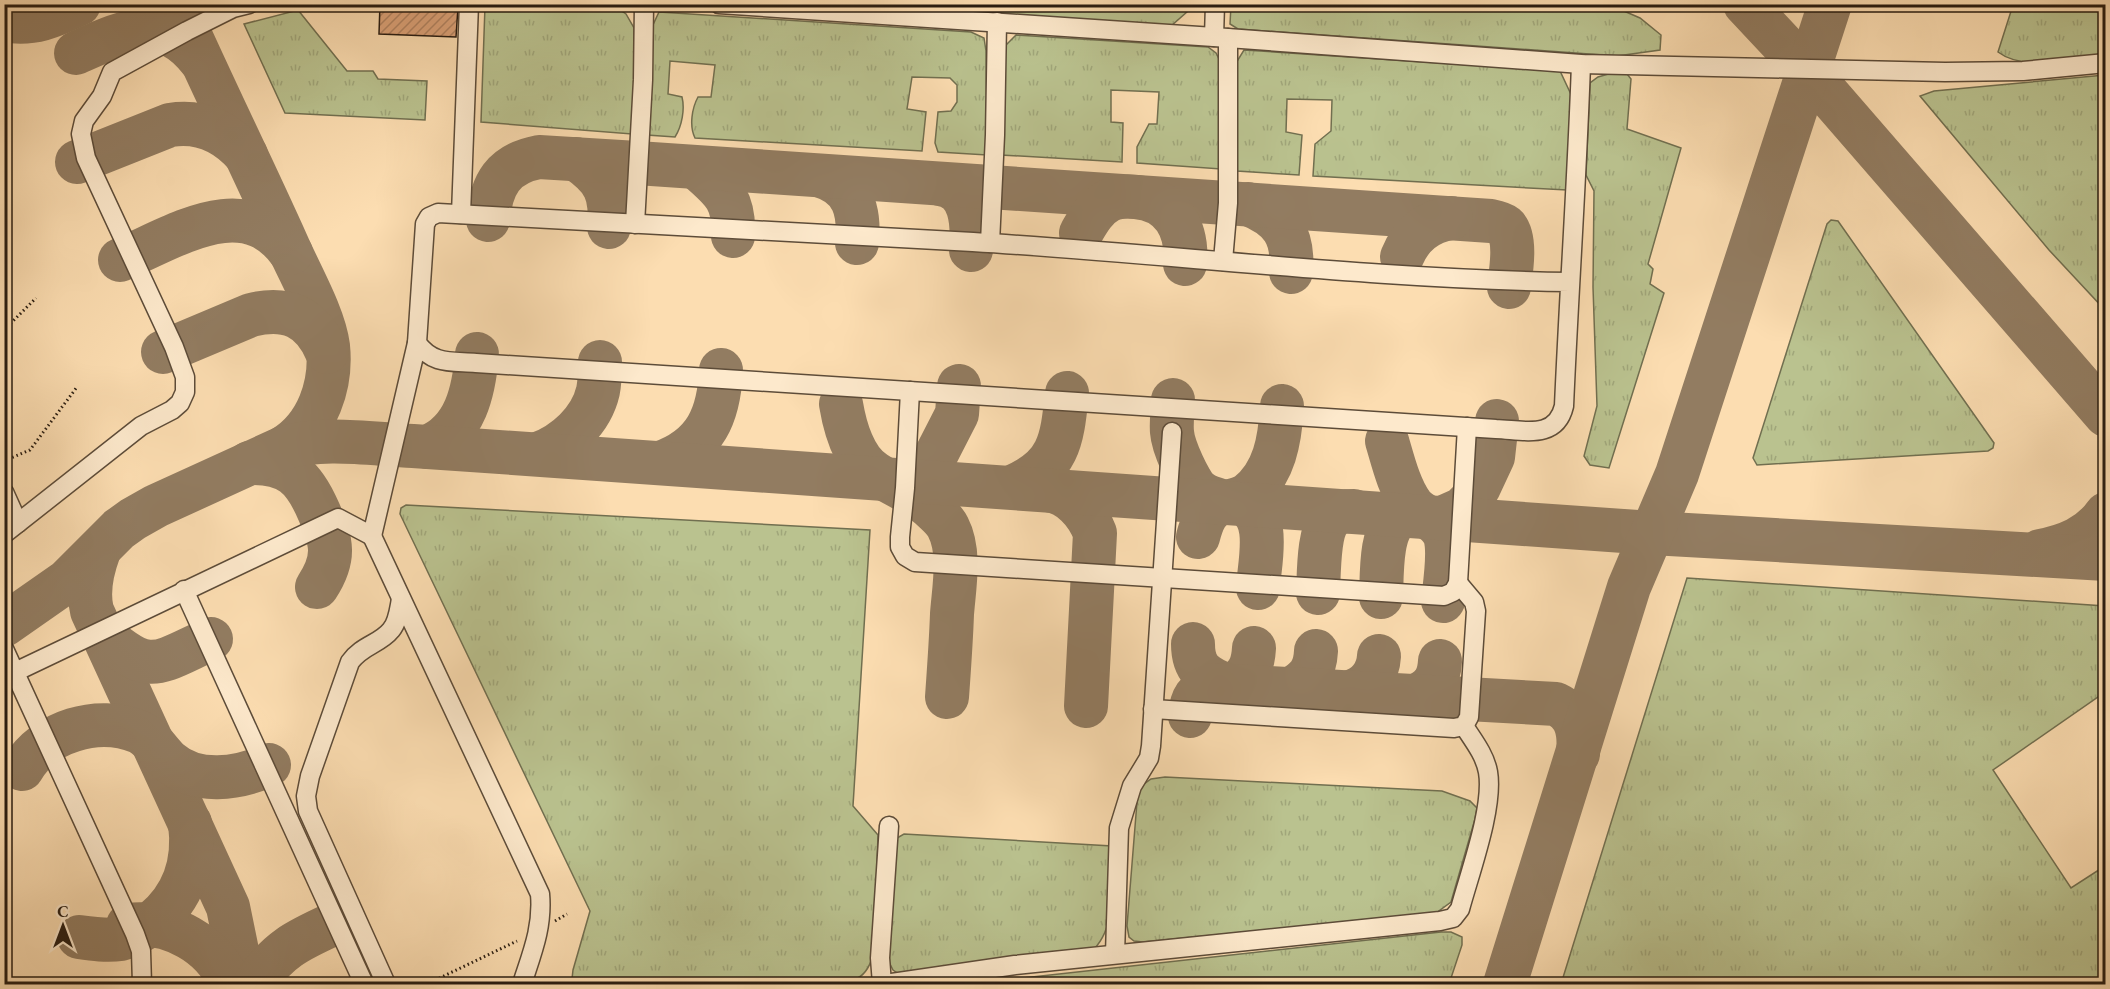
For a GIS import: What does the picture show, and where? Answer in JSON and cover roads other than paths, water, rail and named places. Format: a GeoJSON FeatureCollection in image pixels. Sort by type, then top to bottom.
{"type":"FeatureCollection","features":[{"type":"Feature","properties":{"kind":"lane"},"geometry":{"type":"LineString","coordinates":[[4,492],[11,528],[141,426],[172,410],[180,403],[185,392],[185,377],[174,347],[86,158],[81,134],[84,121],[102,96],[112,72],[233,8],[249,4]]}},
{"type":"Feature","properties":{"kind":"lane"},"geometry":{"type":"LineString","coordinates":[[461,214],[469,4]]}},
{"type":"Feature","properties":{"kind":"lane"},"geometry":{"type":"LineString","coordinates":[[635,224],[643,80],[644,4]]}},
{"type":"Feature","properties":{"kind":"lane"},"geometry":{"type":"LineString","coordinates":[[719,4],[863,9],[997,22],[1581,64],[1945,72],[2023,71],[2106,63]]}},
{"type":"Feature","properties":{"kind":"lane"},"geometry":{"type":"LineString","coordinates":[[1215,4],[1221,37],[1228,203],[1223,261]]}},
{"type":"Feature","properties":{"kind":"lane"},"geometry":{"type":"LineString","coordinates":[[990,243],[997,22]]}},
{"type":"Feature","properties":{"kind":"lane"},"geometry":{"type":"LineString","coordinates":[[417,343],[428,356],[437,359],[1467,427],[1538,431],[1552,428],[1561,418],[1564,406],[1581,64]]}},
{"type":"Feature","properties":{"kind":"lane"},"geometry":{"type":"LineString","coordinates":[[372,536],[417,343],[425,224],[429,216],[438,213],[990,243],[1292,268],[1570,282]]}},
{"type":"Feature","properties":{"kind":"lane"},"geometry":{"type":"LineString","coordinates":[[910,391],[900,547],[905,556],[915,562],[1444,596],[1453,592],[1458,584],[1467,427]]}},
{"type":"Feature","properties":{"kind":"lane"},"geometry":{"type":"LineString","coordinates":[[1115,954],[1119,828],[1132,786],[1149,758],[1172,432]]}},
{"type":"Feature","properties":{"kind":"lane"},"geometry":{"type":"LineString","coordinates":[[15,672],[338,518],[372,536],[540,894],[542,913],[540,930],[522,984]]}},
{"type":"Feature","properties":{"kind":"lane"},"geometry":{"type":"LineString","coordinates":[[1153,709],[1454,728],[1464,726],[1469,717],[1476,611],[1474,602],[1458,584]]}},
{"type":"Feature","properties":{"kind":"lane"},"geometry":{"type":"LineString","coordinates":[[184,590],[364,984]]}},
{"type":"Feature","properties":{"kind":"lane"},"geometry":{"type":"LineString","coordinates":[[386,984],[308,811],[306,796],[310,776],[350,662],[356,653],[391,630],[397,619],[401,598]]}},
{"type":"Feature","properties":{"kind":"lane"},"geometry":{"type":"LineString","coordinates":[[4,649],[135,934],[141,951],[142,984]]}},
{"type":"Feature","properties":{"kind":"lane"},"geometry":{"type":"LineString","coordinates":[[889,826],[880,958],[883,984],[1015,965],[1440,921],[1453,918],[1460,909],[1489,799],[1488,771],[1480,752],[1464,726]]}}]}
